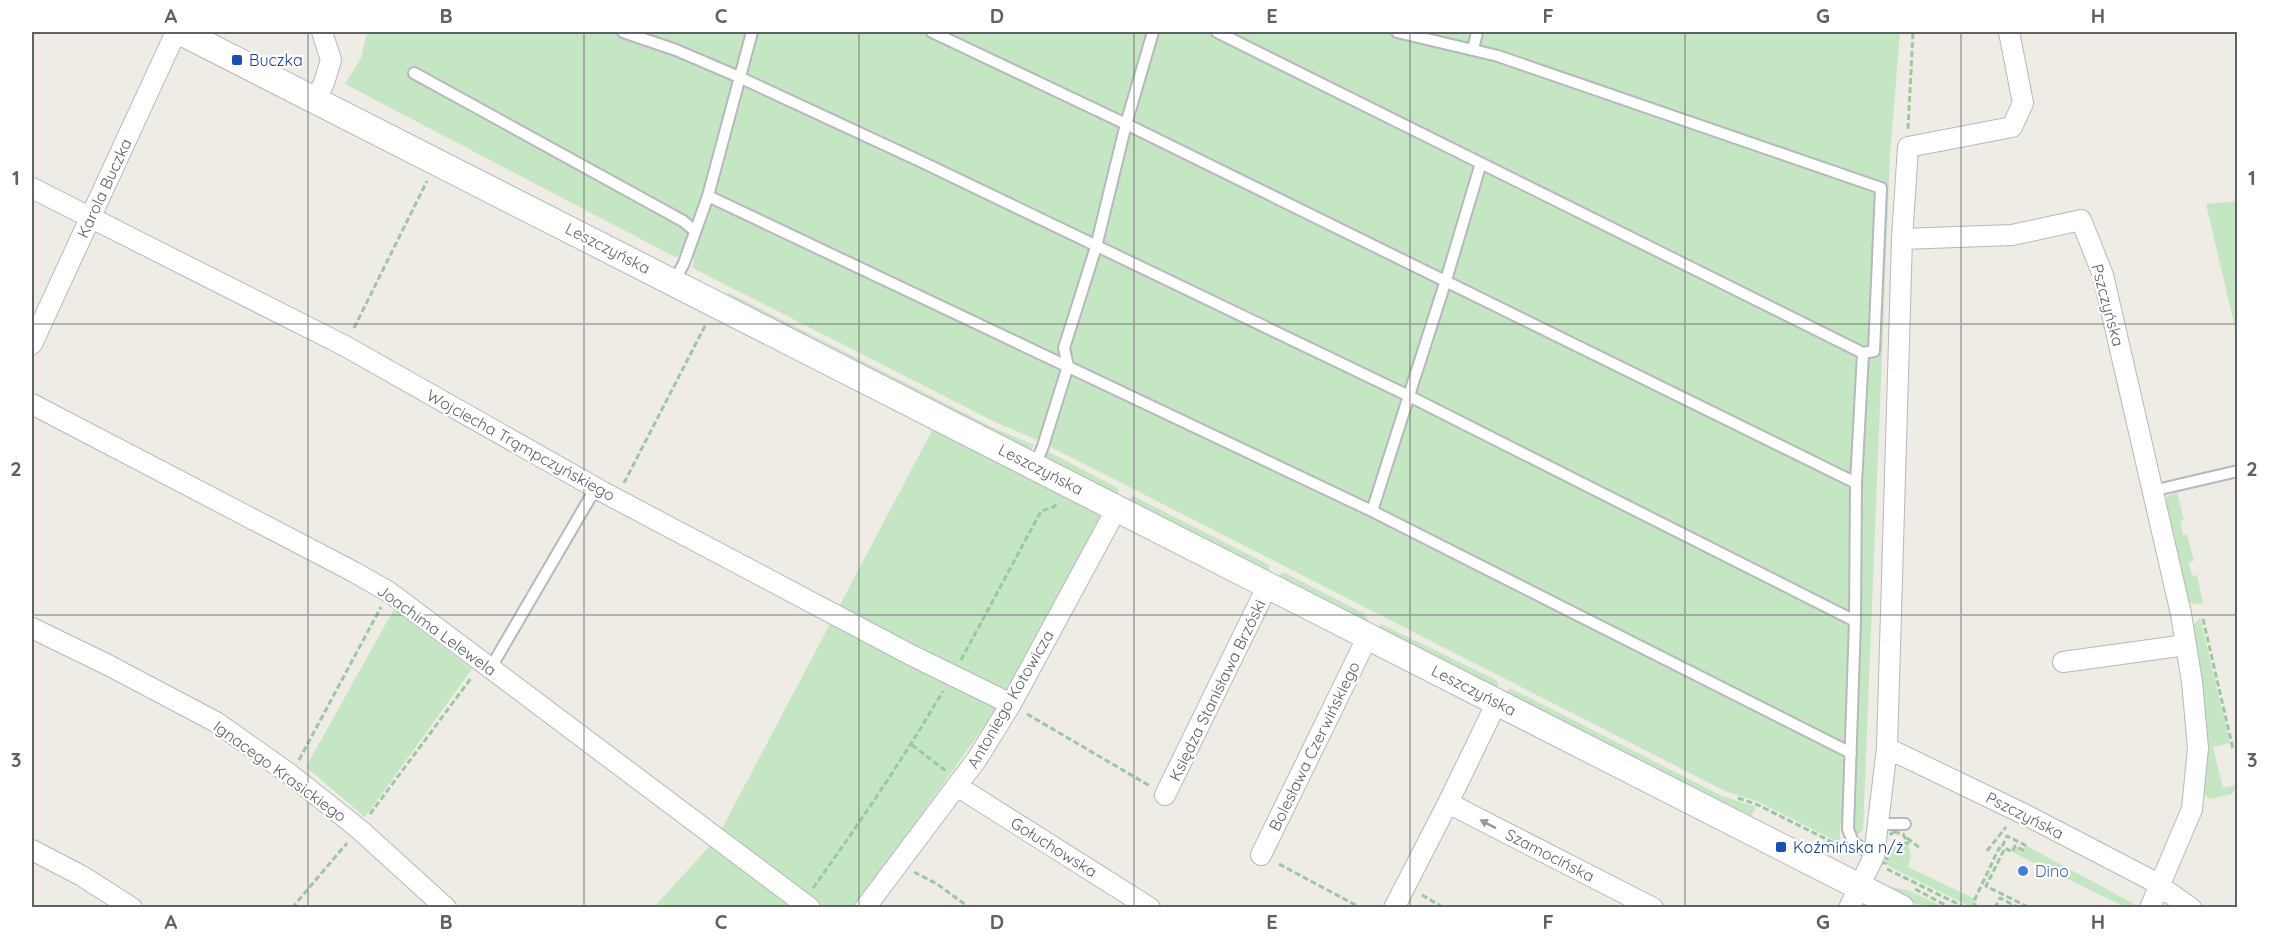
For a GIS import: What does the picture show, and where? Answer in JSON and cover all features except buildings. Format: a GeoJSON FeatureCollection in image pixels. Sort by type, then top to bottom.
{"type":"FeatureCollection","features":[{"type":"Feature","properties":{"kind":"street","name":"Karola Buczka"},"geometry":{"type":"LineString","coordinates":[[32,344],[176,32]]}},
{"type":"Feature","properties":{"kind":"street","name":"Leszczyńska"},"geometry":{"type":"LineString","coordinates":[[181,32],[1497,702],[1855,897],[1901,908]]}},
{"type":"Feature","properties":{"kind":"street"},"geometry":{"type":"LineString","coordinates":[[316,99],[324,83],[330,60],[322,32]]}},
{"type":"Feature","properties":{"kind":"street"},"geometry":{"type":"LineString","coordinates":[[1855,897],[1874,856],[1887,748],[1902,239],[1908,147],[2012,127],[2023,103],[2009,32]]}},
{"type":"Feature","properties":{"kind":"street","name":"Wojciecha Trąmpczyńskiego"},"geometry":{"type":"LineString","coordinates":[[32,188],[345,346],[605,493],[953,676],[1011,704]]}},
{"type":"Feature","properties":{"kind":"street","name":"Pszczyńska"},"geometry":{"type":"LineString","coordinates":[[1902,239],[2012,235],[2081,220],[2103,275],[2186,645],[2198,748],[2192,809],[2150,908]]}},
{"type":"Feature","properties":{"kind":"street","name":"Joachima Lelewela"},"geometry":{"type":"LineString","coordinates":[[32,404],[389,592],[806,905]]}},
{"type":"Feature","properties":{"kind":"street","name":"Antoniego Kotowicza"},"geometry":{"type":"LineString","coordinates":[[865,908],[959,784],[1011,704],[1117,508]]}},
{"type":"Feature","properties":{"kind":"street","name":"Księdza Stanisława Brzóski"},"geometry":{"type":"LineString","coordinates":[[1165,795],[1268,585]]}},
{"type":"Feature","properties":{"kind":"street","name":"Ignacego Krasickiego"},"geometry":{"type":"LineString","coordinates":[[32,628],[216,722],[291,775],[359,829],[446,908]]}},
{"type":"Feature","properties":{"kind":"street","name":"Bolesława Czerwińskiego"},"geometry":{"type":"LineString","coordinates":[[1261,855],[1368,636]]}},
{"type":"Feature","properties":{"kind":"street"},"geometry":{"type":"LineString","coordinates":[[2063,662],[2186,645]]}},
{"type":"Feature","properties":{"kind":"street"},"geometry":{"type":"LineString","coordinates":[[1394,908],[1497,702]]}},
{"type":"Feature","properties":{"kind":"street","name":"Pszczyńska"},"geometry":{"type":"LineString","coordinates":[[1887,748],[2028,816],[2151,880],[2191,908]]}},
{"type":"Feature","properties":{"kind":"street","name":"Gołuchowska"},"geometry":{"type":"LineString","coordinates":[[959,784],[1150,908]]}},
{"type":"Feature","properties":{"kind":"street","name":"Szamocińska"},"geometry":{"type":"LineString","coordinates":[[1448,803],[1653,908]]}},
{"type":"Feature","properties":{"kind":"street"},"geometry":{"type":"LineString","coordinates":[[32,850],[82,876],[132,908]]}},
{"type":"Feature","properties":{"kind":"lane"},"geometry":{"type":"LineString","coordinates":[[623,32],[676,50],[739,77],[922,162],[1407,396],[1855,621]]}},
{"type":"Feature","properties":{"kind":"lane"},"geometry":{"type":"LineString","coordinates":[[674,282],[682,269],[708,196],[752,32]]}},
{"type":"Feature","properties":{"kind":"lane"},"geometry":{"type":"LineString","coordinates":[[932,32],[1446,280],[1856,483]]}},
{"type":"Feature","properties":{"kind":"lane"},"geometry":{"type":"LineString","coordinates":[[1035,466],[1068,366],[1064,348],[1096,247],[1126,124],[1153,32]]}},
{"type":"Feature","properties":{"kind":"lane"},"geometry":{"type":"LineString","coordinates":[[1218,32],[1863,352],[1874,351],[1881,188],[1498,56],[1397,32]]}},
{"type":"Feature","properties":{"kind":"lane"},"geometry":{"type":"LineString","coordinates":[[1473,50],[1477,32]]}},
{"type":"Feature","properties":{"kind":"lane"},"geometry":{"type":"LineString","coordinates":[[414,74],[683,221],[695,231]]}},
{"type":"Feature","properties":{"kind":"lane"},"geometry":{"type":"LineString","coordinates":[[1372,511],[1481,163]]}},
{"type":"Feature","properties":{"kind":"lane"},"geometry":{"type":"LineString","coordinates":[[708,196],[1372,511],[1851,753]]}},
{"type":"Feature","properties":{"kind":"lane"},"geometry":{"type":"LineString","coordinates":[[1863,352],[1856,483],[1855,621],[1848,829],[1853,842],[1874,856]]}},
{"type":"Feature","properties":{"kind":"lane"},"geometry":{"type":"LineString","coordinates":[[2152,491],[2238,471]]}},
{"type":"Feature","properties":{"kind":"lane"},"geometry":{"type":"LineString","coordinates":[[490,669],[591,496],[605,493]]}},
{"type":"Feature","properties":{"kind":"lane"},"geometry":{"type":"LineString","coordinates":[[1879,824],[1905,824]]}},
{"type":"Feature","properties":{"kind":"path"},"geometry":{"type":"LineString","coordinates":[[1908,147],[1913,32]]}},
{"type":"Feature","properties":{"kind":"path"},"geometry":{"type":"LineString","coordinates":[[345,346],[436,161]]}},
{"type":"Feature","properties":{"kind":"path"},"geometry":{"type":"LineString","coordinates":[[605,493],[620,490],[717,304]]}},
{"type":"Feature","properties":{"kind":"path"},"geometry":{"type":"LineString","coordinates":[[806,905],[912,745],[953,676],[1041,511],[1054,507],[1062,497]]}},
{"type":"Feature","properties":{"kind":"path"},"geometry":{"type":"LineString","coordinates":[[291,775],[389,592]]}},
{"type":"Feature","properties":{"kind":"path"},"geometry":{"type":"LineString","coordinates":[[2201,610],[2233,749]]}},
{"type":"Feature","properties":{"kind":"path"},"geometry":{"type":"LineString","coordinates":[[292,908],[359,829],[472,676],[490,669]]}},
{"type":"Feature","properties":{"kind":"path"},"geometry":{"type":"LineString","coordinates":[[1011,704],[1165,795]]}},
{"type":"Feature","properties":{"kind":"path"},"geometry":{"type":"LineString","coordinates":[[912,745],[959,784]]}},
{"type":"Feature","properties":{"kind":"path"},"geometry":{"type":"LineString","coordinates":[[1987,851],[2005,827],[2028,816]]}},
{"type":"Feature","properties":{"kind":"path"},"geometry":{"type":"LineString","coordinates":[[1972,908],[1999,848],[2001,849],[2007,836],[2025,845],[2023,850],[2015,846],[2012,852],[2005,848],[1986,886],[2030,908]]}},
{"type":"Feature","properties":{"kind":"path"},"geometry":{"type":"LineString","coordinates":[[1261,855],[1361,908]]}},
{"type":"Feature","properties":{"kind":"path"},"geometry":{"type":"LineString","coordinates":[[895,868],[919,873],[970,908]]}},
{"type":"Feature","properties":{"kind":"path"},"geometry":{"type":"LineString","coordinates":[[1405,886],[1444,908]]}},
{"type":"Feature","properties":{"kind":"path"},"geometry":{"type":"LineString","coordinates":[[1988,908],[1994,908],[2000,898],[2019,908]]}},
{"type":"Feature","properties":{"kind":"green space"},"geometry":{"type":"Polygon","coordinates":[[[367,32],[1900,32],[1890,155],[1863,830],[1859,834],[1840,825],[1840,843],[1759,802],[1725,791],[1049,446],[1054,435],[1042,430],[1037,440],[995,422],[693,268],[694,258],[681,252],[677,258],[345,84],[361,58],[367,32]]]}},
{"type":"Feature","properties":{"kind":"green space"},"geometry":{"type":"Polygon","coordinates":[[[2238,201],[2237,336],[2206,204],[2238,201]]]}},
{"type":"Feature","properties":{"kind":"green space"},"geometry":{"type":"Polygon","coordinates":[[[729,293],[992,427],[1034,445],[1030,453],[725,296],[729,293]]]}},
{"type":"Feature","properties":{"kind":"green space"},"geometry":{"type":"Polygon","coordinates":[[[935,425],[1106,514],[997,708],[856,907],[653,908],[717,838],[935,425]]]}},
{"type":"Feature","properties":{"kind":"green space"},"geometry":{"type":"Polygon","coordinates":[[[1047,451],[1118,488],[1119,498],[1043,459],[1047,451]]]}},
{"type":"Feature","properties":{"kind":"green space"},"geometry":{"type":"Polygon","coordinates":[[[2177,493],[2184,520],[2180,521],[2183,535],[2187,534],[2194,561],[2189,562],[2192,576],[2197,575],[2203,603],[2193,604],[2187,601],[2163,503],[2167,496],[2177,493]]]}},
{"type":"Feature","properties":{"kind":"green space"},"geometry":{"type":"Polygon","coordinates":[[[1133,496],[1269,565],[1269,574],[1126,501],[1133,496]]]}},
{"type":"Feature","properties":{"kind":"green space"},"geometry":{"type":"Polygon","coordinates":[[[1283,572],[1365,614],[1367,624],[1276,578],[1283,572]]]}},
{"type":"Feature","properties":{"kind":"green space"},"geometry":{"type":"Polygon","coordinates":[[[394,609],[472,669],[365,817],[306,767],[394,609]]]}},
{"type":"Feature","properties":{"kind":"green space"},"geometry":{"type":"Polygon","coordinates":[[[2200,618],[2230,743],[2213,747],[2223,788],[2237,785],[2232,794],[2210,799],[2202,793],[2191,627],[2200,618]]]}},
{"type":"Feature","properties":{"kind":"green space"},"geometry":{"type":"Polygon","coordinates":[[[1381,624],[1496,680],[1497,690],[1376,629],[1381,624]]]}},
{"type":"Feature","properties":{"kind":"green space"},"geometry":{"type":"Polygon","coordinates":[[[1509,689],[1722,796],[1756,807],[1750,819],[1505,694],[1509,689]]]}},
{"type":"Feature","properties":{"kind":"green space"},"geometry":{"type":"Polygon","coordinates":[[[1908,843],[1911,856],[1908,867],[1975,899],[1975,905],[1971,907],[1890,867],[1886,863],[1888,852],[1894,845],[1908,843]]]}},
{"type":"Feature","properties":{"kind":"green space"},"geometry":{"type":"Polygon","coordinates":[[[2025,845],[2139,907],[2121,907],[2012,852],[2015,846],[2023,849],[2025,845]]]}},
{"type":"Feature","properties":{"kind":"green space"},"geometry":{"type":"Polygon","coordinates":[[[1886,886],[1908,890],[1943,907],[1912,902],[1886,886]]]}},
{"type":"Feature","properties":{"kind":"place","name":"Buczka"},"geometry":{"type":"Point","coordinates":[237,60]}},
{"type":"Feature","properties":{"kind":"place","name":"Koźmińska n/ż"},"geometry":{"type":"Point","coordinates":[1781,847]}},
{"type":"Feature","properties":{"kind":"place","name":"Dino"},"geometry":{"type":"Point","coordinates":[2023,871]}}]}
